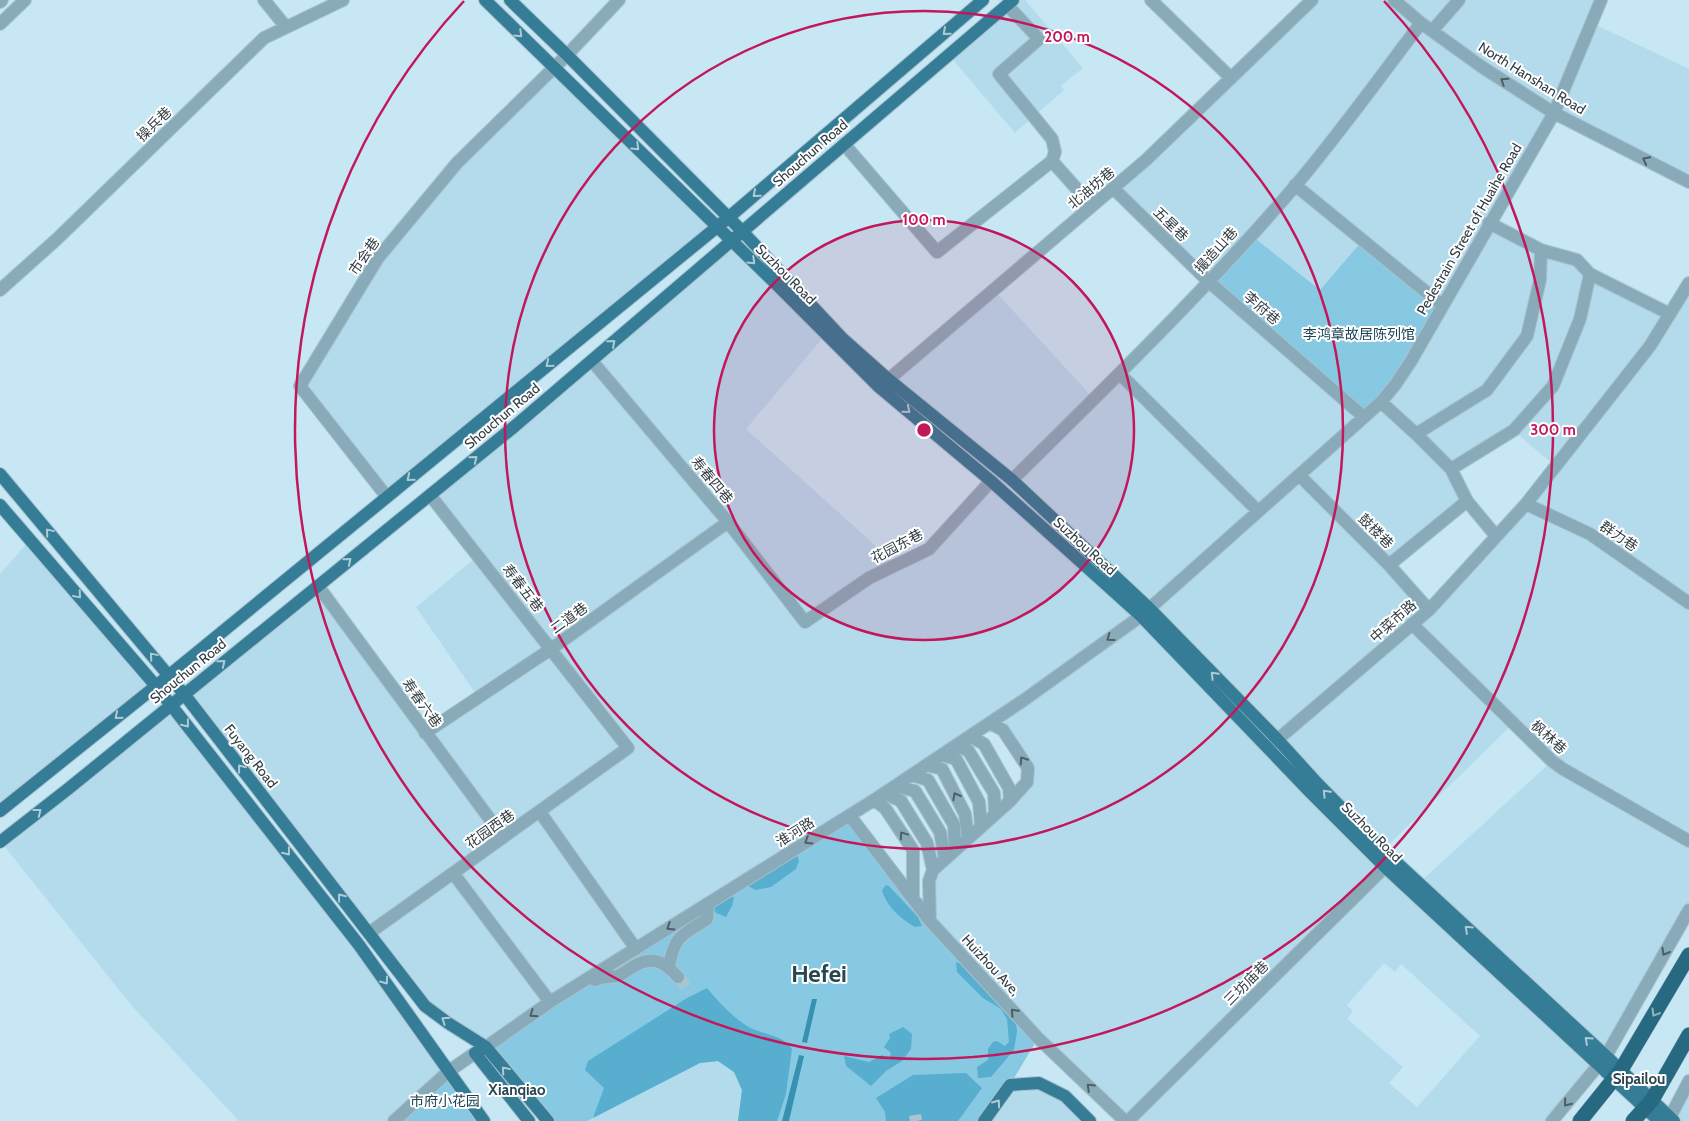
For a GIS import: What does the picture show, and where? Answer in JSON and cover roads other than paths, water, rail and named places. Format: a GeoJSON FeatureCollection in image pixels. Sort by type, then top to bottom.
{"type":"FeatureCollection","features":[{"type":"Feature","properties":{"kind":"highway"},"geometry":{"type":"LineString","coordinates":[[1580,1121],[1618,1075],[1689,956]]}},
{"type":"Feature","properties":{"kind":"highway"},"geometry":{"type":"LineString","coordinates":[[1634,1121],[1648,1104],[1689,1035]]}},
{"type":"Feature","properties":{"kind":"main road","name":"Suzhou Road"},"geometry":{"type":"LineString","coordinates":[[484,0],[717,227],[884,383],[991,481],[1145,612]]}},
{"type":"Feature","properties":{"kind":"main road","name":"Suzhou Road"},"geometry":{"type":"LineString","coordinates":[[510,0],[742,231],[884,383],[1012,480],[1145,612],[1273,744],[1385,866],[1602,1060]]}},
{"type":"Feature","properties":{"kind":"main road","name":"Shouchun Road"},"geometry":{"type":"LineString","coordinates":[[0,811],[169,676],[728,218],[983,0]]}},
{"type":"Feature","properties":{"kind":"main road","name":"Shouchun Road"},"geometry":{"type":"LineString","coordinates":[[0,842],[430,495],[592,361],[1010,2]]}},
{"type":"Feature","properties":{"kind":"main road","name":"Fuyang Road"},"geometry":{"type":"LineString","coordinates":[[0,474],[184,694],[425,1006],[480,1050]]}},
{"type":"Feature","properties":{"kind":"main road"},"geometry":{"type":"LineString","coordinates":[[0,505],[171,704],[359,945],[484,1121]]}},
{"type":"Feature","properties":{"kind":"main road","name":"Suzhou Road"},"geometry":{"type":"LineString","coordinates":[[1273,744],[1318,784],[1383,850],[1648,1104],[1668,1120]]}},
{"type":"Feature","properties":{"kind":"main road"},"geometry":{"type":"LineString","coordinates":[[480,1050],[528,1121]]}},
{"type":"Feature","properties":{"kind":"main road"},"geometry":{"type":"LineString","coordinates":[[480,1050],[548,1121]]}},
{"type":"Feature","properties":{"kind":"main road"},"geometry":{"type":"LineString","coordinates":[[984,1121],[1010,1085],[1039,1083],[1065,1096],[1090,1121]]}},
{"type":"Feature","properties":{"kind":"street"},"geometry":{"type":"LineString","coordinates":[[0,24],[25,0]]}},
{"type":"Feature","properties":{"kind":"street"},"geometry":{"type":"LineString","coordinates":[[264,0],[286,27]]}},
{"type":"Feature","properties":{"kind":"street","name":"操兵巷"},"geometry":{"type":"LineString","coordinates":[[0,290],[57,239],[264,38],[343,0]]}},
{"type":"Feature","properties":{"kind":"street","name":"市会巷"},"geometry":{"type":"LineString","coordinates":[[387,497],[300,386],[378,258],[457,164],[567,55],[619,0]]}},
{"type":"Feature","properties":{"kind":"street"},"geometry":{"type":"LineString","coordinates":[[1151,0],[1231,78]]}},
{"type":"Feature","properties":{"kind":"street","name":"北油坊巷"},"geometry":{"type":"LineString","coordinates":[[884,383],[1146,160],[1312,0]]}},
{"type":"Feature","properties":{"kind":"street","name":"North Hanshan Road"},"geometry":{"type":"LineString","coordinates":[[1394,0],[1432,32],[1482,67],[1554,113],[1689,182]]}},
{"type":"Feature","properties":{"kind":"street"},"geometry":{"type":"LineString","coordinates":[[1432,32],[1459,0]]}},
{"type":"Feature","properties":{"kind":"street","name":"Pedestrain Street of Huaihe Road"},"geometry":{"type":"LineString","coordinates":[[1145,612],[1381,402],[1395,385],[1411,361],[1554,113],[1601,0]]}},
{"type":"Feature","properties":{"kind":"street"},"geometry":{"type":"LineString","coordinates":[[844,144],[937,252],[1052,161],[1055,152],[1052,139],[1000,74],[1039,39],[1010,2]]}},
{"type":"Feature","properties":{"kind":"street","name":"撮造山巷"},"geometry":{"type":"LineString","coordinates":[[1012,480],[1120,374],[1295,185],[1360,105],[1421,23]]}},
{"type":"Feature","properties":{"kind":"street"},"geometry":{"type":"LineString","coordinates":[[1052,161],[1092,206]]}},
{"type":"Feature","properties":{"kind":"street"},"geometry":{"type":"LineString","coordinates":[[1295,185],[1442,305]]}},
{"type":"Feature","properties":{"kind":"street","name":"五星巷"},"geometry":{"type":"LineString","coordinates":[[1113,188],[1208,281]]}},
{"type":"Feature","properties":{"kind":"street"},"geometry":{"type":"LineString","coordinates":[[1489,223],[1541,250],[1577,260],[1590,274],[1670,314]]}},
{"type":"Feature","properties":{"kind":"street"},"geometry":{"type":"LineString","coordinates":[[1416,434],[1487,390],[1526,336],[1540,280],[1541,250]]}},
{"type":"Feature","properties":{"kind":"street"},"geometry":{"type":"LineString","coordinates":[[1451,469],[1514,430],[1553,386],[1580,318],[1590,274]]}},
{"type":"Feature","properties":{"kind":"street","name":"李府巷"},"geometry":{"type":"LineString","coordinates":[[1208,281],[1364,417]]}},
{"type":"Feature","properties":{"kind":"street","name":"中菜市路"},"geometry":{"type":"LineString","coordinates":[[1273,744],[1429,610],[1526,504],[1650,346],[1689,284]]}},
{"type":"Feature","properties":{"kind":"street","name":"寿春四巷"},"geometry":{"type":"LineString","coordinates":[[592,361],[728,522],[805,622]]}},
{"type":"Feature","properties":{"kind":"street"},"geometry":{"type":"LineString","coordinates":[[1120,374],[1258,511]]}},
{"type":"Feature","properties":{"kind":"street"},"geometry":{"type":"LineString","coordinates":[[1381,402],[1451,469],[1467,500],[1496,536]]}},
{"type":"Feature","properties":{"kind":"street","name":"鼓楼巷"},"geometry":{"type":"LineString","coordinates":[[1299,475],[1389,565],[1429,610]]}},
{"type":"Feature","properties":{"kind":"street","name":"花园东巷"},"geometry":{"type":"LineString","coordinates":[[805,622],[869,578],[929,549],[991,481]]}},
{"type":"Feature","properties":{"kind":"street","name":"寿春五巷"},"geometry":{"type":"LineString","coordinates":[[430,495],[628,748]]}},
{"type":"Feature","properties":{"kind":"street"},"geometry":{"type":"LineString","coordinates":[[1389,565],[1467,500]]}},
{"type":"Feature","properties":{"kind":"street","name":"群力巷"},"geometry":{"type":"LineString","coordinates":[[1526,504],[1590,534],[1689,603]]}},
{"type":"Feature","properties":{"kind":"street","name":"二道巷"},"geometry":{"type":"LineString","coordinates":[[425,733],[551,649],[728,522]]}},
{"type":"Feature","properties":{"kind":"street","name":"寿春六巷"},"geometry":{"type":"LineString","coordinates":[[318,586],[503,838]]}},
{"type":"Feature","properties":{"kind":"street","name":"淮河路"},"geometry":{"type":"LineString","coordinates":[[394,1121],[449,1071],[555,999],[850,816],[990,723],[1145,612]]}},
{"type":"Feature","properties":{"kind":"street","name":"枫林巷"},"geometry":{"type":"LineString","coordinates":[[1412,624],[1552,761],[1689,841]]}},
{"type":"Feature","properties":{"kind":"street"},"geometry":{"type":"LineString","coordinates":[[930,921],[929,881],[933,870],[995,812],[1010,801],[1027,782],[1028,768],[1003,730],[990,723]]}},
{"type":"Feature","properties":{"kind":"street"},"geometry":{"type":"LineString","coordinates":[[970,736],[984,744],[1009,788],[1010,801]]}},
{"type":"Feature","properties":{"kind":"street"},"geometry":{"type":"LineString","coordinates":[[955,746],[968,750],[994,792],[995,812]]}},
{"type":"Feature","properties":{"kind":"street","name":"花园西巷"},"geometry":{"type":"LineString","coordinates":[[368,933],[628,748]]}},
{"type":"Feature","properties":{"kind":"street"},"geometry":{"type":"LineString","coordinates":[[942,755],[956,759],[979,802],[981,826]]}},
{"type":"Feature","properties":{"kind":"street"},"geometry":{"type":"LineString","coordinates":[[927,764],[942,769],[965,814],[968,838]]}},
{"type":"Feature","properties":{"kind":"street"},"geometry":{"type":"LineString","coordinates":[[912,775],[928,780],[954,824],[955,850]]}},
{"type":"Feature","properties":{"kind":"street"},"geometry":{"type":"LineString","coordinates":[[884,793],[915,791],[940,832],[944,859]]}},
{"type":"Feature","properties":{"kind":"street"},"geometry":{"type":"LineString","coordinates":[[884,793],[901,801],[927,843],[933,870]]}},
{"type":"Feature","properties":{"kind":"street"},"geometry":{"type":"LineString","coordinates":[[884,793],[885,808],[913,850],[913,898]]}},
{"type":"Feature","properties":{"kind":"street"},"geometry":{"type":"LineString","coordinates":[[540,812],[636,949]]}},
{"type":"Feature","properties":{"kind":"street","name":"Huizhou Ave,"},"geometry":{"type":"LineString","coordinates":[[850,816],[930,921],[1038,1038],[1126,1121]]}},
{"type":"Feature","properties":{"kind":"street","name":"三坊庙巷"},"geometry":{"type":"LineString","coordinates":[[1126,1121],[1385,866]]}},
{"type":"Feature","properties":{"kind":"street"},"geometry":{"type":"LineString","coordinates":[[454,873],[555,999],[603,976],[618,976],[642,961],[655,961],[669,966],[678,977]]}},
{"type":"Feature","properties":{"kind":"street"},"geometry":{"type":"LineString","coordinates":[[669,966],[672,950],[678,938],[707,919],[708,904]]}},
{"type":"Feature","properties":{"kind":"street"},"geometry":{"type":"LineString","coordinates":[[1552,1121],[1602,1060],[1689,910]]}},
{"type":"Feature","properties":{"kind":"street"},"geometry":{"type":"LineString","coordinates":[[1668,1120],[1689,1081]]}},
{"type":"Feature","properties":{"kind":"tunnel"},"geometry":{"type":"LineString","coordinates":[[678,977],[691,991]]}},
{"type":"Feature","properties":{"kind":"tunnel"},"geometry":{"type":"LineString","coordinates":[[915,1115],[916,1121]]}},
{"type":"Feature","properties":{"kind":"district","name":"Hefei"},"geometry":{"type":"Point","coordinates":[819,974]}},
{"type":"Feature","properties":{"kind":"district","name":"Sipailou"},"geometry":{"type":"Point","coordinates":[1639,1079]}},
{"type":"Feature","properties":{"kind":"district","name":"Xianqiao"},"geometry":{"type":"Point","coordinates":[517,1090]}},
{"type":"Feature","properties":{"kind":"park label","name":"李鸿章故居陈列馆"},"geometry":{"type":"Point","coordinates":[1359,334]}},
{"type":"Feature","properties":{"kind":"park label","name":"市府小花园"},"geometry":{"type":"Point","coordinates":[445,1101]}}]}
